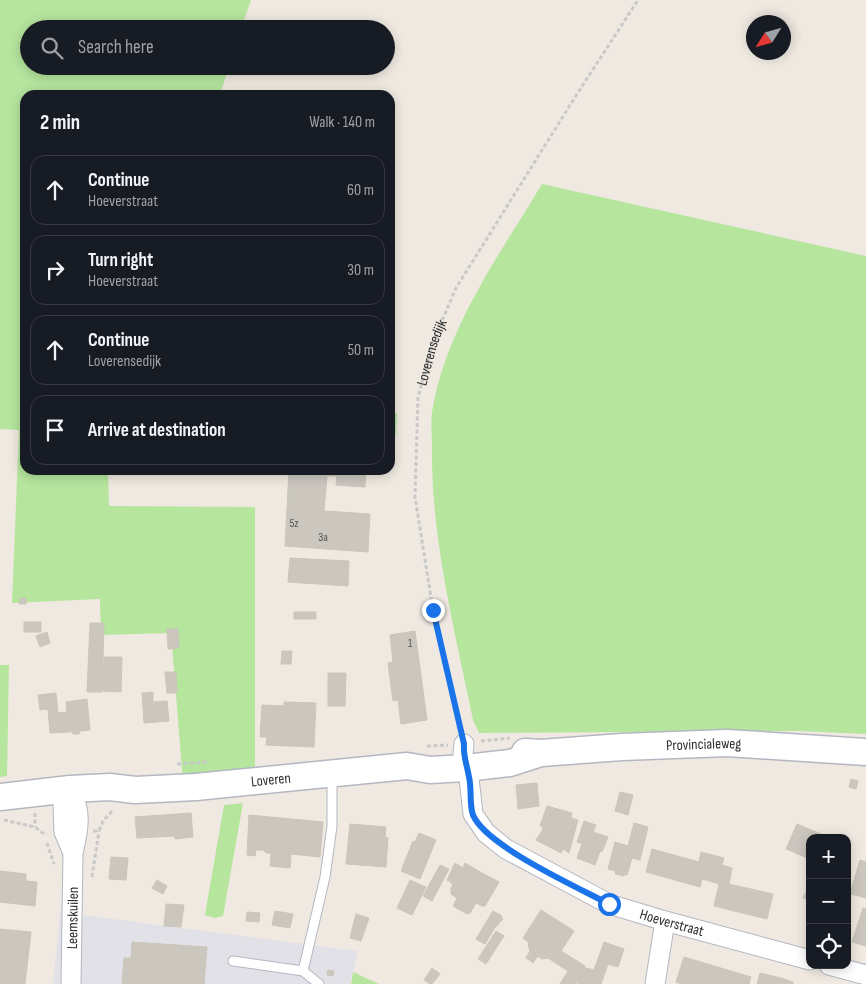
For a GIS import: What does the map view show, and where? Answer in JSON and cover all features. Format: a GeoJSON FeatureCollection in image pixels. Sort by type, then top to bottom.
{"type":"FeatureCollection","features":[{"type":"Feature","properties":{"kind":"street","name":"Provincialeweg"},"geometry":{"type":"LineString","coordinates":[[464,755],[510,764],[541,753],[622,747],[727,744],[866,752]]}},
{"type":"Feature","properties":{"kind":"street","name":"Loveren"},"geometry":{"type":"LineString","coordinates":[[0,808],[5,809],[70,799],[110,787],[135,790],[196,787],[407,766],[430,770],[464,755]]}},
{"type":"Feature","properties":{"kind":"street","name":"Hoeverstraat"},"geometry":{"type":"LineString","coordinates":[[464,755],[469,778],[472,814],[486,833],[506,848],[609,904],[806,959]]}},
{"type":"Feature","properties":{"kind":"street","name":"Loveren"},"geometry":{"type":"LineString","coordinates":[[0,798],[70,799]]}},
{"type":"Feature","properties":{"kind":"street","name":"Leemskuilen"},"geometry":{"type":"LineString","coordinates":[[70,799],[64,832],[73,853],[71,984]]}},
{"type":"Feature","properties":{"kind":"street"},"geometry":{"type":"LineString","coordinates":[[655,984],[665,921]]}},
{"type":"Feature","properties":{"kind":"street"},"geometry":{"type":"LineString","coordinates":[[844,969],[866,975]]}},
{"type":"Feature","properties":{"kind":"lane"},"geometry":{"type":"LineString","coordinates":[[303,971],[327,860],[332,826],[332,774]]}},
{"type":"Feature","properties":{"kind":"lane"},"geometry":{"type":"LineString","coordinates":[[233,961],[303,971],[319,984]]}},
{"type":"Feature","properties":{"kind":"path","name":"Loverensedijk"},"geometry":{"type":"LineString","coordinates":[[464,755],[433,610],[415,497],[418,397],[433,342],[456,288],[638,0]]}},
{"type":"Feature","properties":{"kind":"shaded area"},"geometry":{"type":"Polygon","coordinates":[[[60,912],[358,951],[350,984],[53,984],[60,912]]]}},
{"type":"Feature","properties":{"kind":"green space"},"geometry":{"type":"Polygon","coordinates":[[[0,0],[251,0],[244,20],[20,20],[20,75],[226,75],[222,90],[20,90],[20,475],[108,475],[109,506],[255,507],[255,774],[183,782],[171,633],[101,635],[100,599],[12,603],[19,430],[0,429],[0,0]]]}},
{"type":"Feature","properties":{"kind":"green space"},"geometry":{"type":"Polygon","coordinates":[[[542,184],[866,256],[866,734],[799,731],[479,733],[473,720],[445,585],[435,517],[432,412],[440,377],[450,347],[463,319],[477,291],[542,184]]]}},
{"type":"Feature","properties":{"kind":"green space"},"geometry":{"type":"Polygon","coordinates":[[[395,413],[397,413],[396,435],[395,413]]]}},
{"type":"Feature","properties":{"kind":"green space"},"geometry":{"type":"Polygon","coordinates":[[[0,665],[9,665],[7,776],[0,777],[0,665]]]}},
{"type":"Feature","properties":{"kind":"green space"},"geometry":{"type":"Polygon","coordinates":[[[243,803],[223,916],[215,918],[205,915],[224,805],[243,803]]]}},
{"type":"Feature","properties":{"kind":"green space"},"geometry":{"type":"Polygon","coordinates":[[[353,972],[379,984],[351,984],[353,972]]]}},
{"type":"Feature","properties":{"kind":"building"},"geometry":{"type":"Polygon","coordinates":[[[289,475],[366,475],[365,487],[336,485],[337,476],[327,476],[324,511],[370,514],[368,552],[285,546],[289,475]]]}},
{"type":"Feature","properties":{"kind":"building"},"geometry":{"type":"Polygon","coordinates":[[[290,558],[349,561],[348,586],[288,582],[290,558]]]}},
{"type":"Feature","properties":{"kind":"building"},"geometry":{"type":"Polygon","coordinates":[[[20,598],[26,598],[26,604],[19,604],[20,598]]]}},
{"type":"Feature","properties":{"kind":"building"},"geometry":{"type":"Polygon","coordinates":[[[294,612],[316,612],[316,619],[294,619],[294,612]]]}},
{"type":"Feature","properties":{"kind":"building"},"geometry":{"type":"Polygon","coordinates":[[[24,622],[41,622],[41,632],[24,632],[24,622]]]}},
{"type":"Feature","properties":{"kind":"building"},"geometry":{"type":"Polygon","coordinates":[[[90,623],[104,623],[102,692],[87,692],[90,623]]]}},
{"type":"Feature","properties":{"kind":"building"},"geometry":{"type":"Polygon","coordinates":[[[167,629],[178,629],[179,648],[168,649],[167,629]]]}},
{"type":"Feature","properties":{"kind":"building"},"geometry":{"type":"Polygon","coordinates":[[[415,631],[427,720],[401,724],[398,700],[393,701],[388,663],[393,662],[390,635],[415,631]]]}},
{"type":"Feature","properties":{"kind":"building"},"geometry":{"type":"Polygon","coordinates":[[[47,632],[50,643],[40,647],[36,636],[47,632]]]}},
{"type":"Feature","properties":{"kind":"building"},"geometry":{"type":"Polygon","coordinates":[[[282,651],[292,651],[291,664],[281,664],[282,651]]]}},
{"type":"Feature","properties":{"kind":"building"},"geometry":{"type":"Polygon","coordinates":[[[104,657],[122,657],[121,692],[103,691],[104,657]]]}},
{"type":"Feature","properties":{"kind":"building"},"geometry":{"type":"Polygon","coordinates":[[[165,672],[176,672],[177,693],[167,693],[165,672]]]}},
{"type":"Feature","properties":{"kind":"building"},"geometry":{"type":"Polygon","coordinates":[[[328,673],[346,673],[345,706],[328,706],[328,673]]]}},
{"type":"Feature","properties":{"kind":"building"},"geometry":{"type":"Polygon","coordinates":[[[153,692],[153,702],[167,701],[169,721],[144,723],[142,693],[153,692]]]}},
{"type":"Feature","properties":{"kind":"building"},"geometry":{"type":"Polygon","coordinates":[[[56,693],[58,713],[67,712],[69,732],[50,733],[48,709],[40,710],[38,695],[56,693]]]}},
{"type":"Feature","properties":{"kind":"building"},"geometry":{"type":"Polygon","coordinates":[[[87,699],[90,730],[73,734],[71,731],[69,732],[66,702],[87,699]]]}},
{"type":"Feature","properties":{"kind":"building"},"geometry":{"type":"Polygon","coordinates":[[[284,702],[316,703],[314,747],[266,745],[267,737],[260,737],[262,705],[284,706],[284,702]]]}},
{"type":"Feature","properties":{"kind":"building"},"geometry":{"type":"Polygon","coordinates":[[[851,779],[858,781],[856,789],[849,787],[851,779]]]}},
{"type":"Feature","properties":{"kind":"building"},"geometry":{"type":"Polygon","coordinates":[[[537,783],[539,806],[518,809],[516,785],[537,783]]]}},
{"type":"Feature","properties":{"kind":"building"},"geometry":{"type":"Polygon","coordinates":[[[620,792],[633,795],[628,815],[615,811],[620,792]]]}},
{"type":"Feature","properties":{"kind":"building"},"geometry":{"type":"Polygon","coordinates":[[[547,806],[572,813],[571,818],[578,820],[569,853],[563,849],[561,853],[536,840],[542,831],[543,827],[540,826],[547,806]]]}},
{"type":"Feature","properties":{"kind":"building"},"geometry":{"type":"Polygon","coordinates":[[[191,813],[193,837],[175,839],[175,836],[137,838],[135,817],[191,813]]]}},
{"type":"Feature","properties":{"kind":"building"},"geometry":{"type":"Polygon","coordinates":[[[249,815],[323,822],[320,857],[291,854],[290,868],[270,866],[271,853],[266,853],[264,850],[256,850],[255,856],[247,855],[249,815]]]}},
{"type":"Feature","properties":{"kind":"building"},"geometry":{"type":"Polygon","coordinates":[[[584,821],[596,825],[593,832],[608,837],[595,865],[577,858],[582,844],[577,842],[584,821]]]}},
{"type":"Feature","properties":{"kind":"building"},"geometry":{"type":"Polygon","coordinates":[[[634,823],[648,827],[640,860],[632,858],[627,875],[615,874],[616,871],[608,869],[615,842],[628,846],[634,823]]]}},
{"type":"Feature","properties":{"kind":"building"},"geometry":{"type":"Polygon","coordinates":[[[350,824],[386,827],[385,837],[388,838],[386,867],[346,864],[350,824]]]}},
{"type":"Feature","properties":{"kind":"building"},"geometry":{"type":"Polygon","coordinates":[[[797,824],[821,834],[806,834],[806,857],[786,849],[797,824]]]}},
{"type":"Feature","properties":{"kind":"building"},"geometry":{"type":"Polygon","coordinates":[[[419,833],[436,840],[420,879],[401,871],[413,841],[415,842],[419,833]]]}},
{"type":"Feature","properties":{"kind":"building"},"geometry":{"type":"Polygon","coordinates":[[[652,849],[699,862],[701,852],[724,858],[716,883],[702,879],[700,887],[646,872],[652,849]]]}},
{"type":"Feature","properties":{"kind":"building"},"geometry":{"type":"Polygon","coordinates":[[[111,857],[128,858],[126,880],[109,879],[111,857]]]}},
{"type":"Feature","properties":{"kind":"building"},"geometry":{"type":"Polygon","coordinates":[[[860,860],[866,862],[866,872],[859,896],[851,894],[860,860]]]}},
{"type":"Feature","properties":{"kind":"building"},"geometry":{"type":"Polygon","coordinates":[[[455,863],[463,868],[465,863],[482,873],[460,910],[453,906],[457,898],[451,894],[453,884],[447,880],[455,863]]]}},
{"type":"Feature","properties":{"kind":"building"},"geometry":{"type":"Polygon","coordinates":[[[440,865],[449,869],[432,901],[423,896],[440,865]]]}},
{"type":"Feature","properties":{"kind":"building"},"geometry":{"type":"Polygon","coordinates":[[[722,865],[732,868],[729,884],[773,894],[767,919],[714,906],[719,884],[716,883],[722,865]]]}},
{"type":"Feature","properties":{"kind":"building"},"geometry":{"type":"Polygon","coordinates":[[[0,871],[26,874],[26,881],[37,882],[35,906],[0,902],[0,871]]]}},
{"type":"Feature","properties":{"kind":"building"},"geometry":{"type":"Polygon","coordinates":[[[866,872],[866,898],[859,896],[866,872]]]}},
{"type":"Feature","properties":{"kind":"building"},"geometry":{"type":"Polygon","coordinates":[[[482,873],[499,882],[485,906],[476,903],[470,913],[467,914],[460,910],[482,873]]]}},
{"type":"Feature","properties":{"kind":"building"},"geometry":{"type":"Polygon","coordinates":[[[157,880],[167,886],[163,894],[152,888],[157,880]]]}},
{"type":"Feature","properties":{"kind":"building"},"geometry":{"type":"Polygon","coordinates":[[[410,880],[426,887],[412,915],[397,908],[410,880]]]}},
{"type":"Feature","properties":{"kind":"building"},"geometry":{"type":"Polygon","coordinates":[[[166,904],[184,905],[181,927],[164,926],[166,904]]]}},
{"type":"Feature","properties":{"kind":"building"},"geometry":{"type":"Polygon","coordinates":[[[863,908],[866,909],[866,946],[852,942],[863,908]]]}},
{"type":"Feature","properties":{"kind":"building"},"geometry":{"type":"Polygon","coordinates":[[[541,910],[557,920],[531,961],[526,958],[530,951],[529,943],[523,938],[541,910]]]}},
{"type":"Feature","properties":{"kind":"building"},"geometry":{"type":"Polygon","coordinates":[[[275,911],[293,914],[290,928],[272,925],[275,911]]]}},
{"type":"Feature","properties":{"kind":"building"},"geometry":{"type":"Polygon","coordinates":[[[493,911],[502,916],[501,918],[503,919],[485,944],[476,939],[493,911]]]}},
{"type":"Feature","properties":{"kind":"building"},"geometry":{"type":"Polygon","coordinates":[[[247,912],[260,913],[259,922],[246,921],[247,912]]]}},
{"type":"Feature","properties":{"kind":"building"},"geometry":{"type":"Polygon","coordinates":[[[356,914],[369,918],[361,941],[350,938],[356,914]]]}},
{"type":"Feature","properties":{"kind":"building"},"geometry":{"type":"Polygon","coordinates":[[[557,920],[574,931],[561,951],[585,966],[576,984],[560,984],[568,971],[548,958],[542,959],[538,956],[533,963],[531,961],[557,920]]]}},
{"type":"Feature","properties":{"kind":"building"},"geometry":{"type":"Polygon","coordinates":[[[0,929],[31,932],[25,984],[0,984],[0,929]]]}},
{"type":"Feature","properties":{"kind":"building"},"geometry":{"type":"Polygon","coordinates":[[[496,931],[504,936],[486,964],[478,959],[496,931]]]}},
{"type":"Feature","properties":{"kind":"building"},"geometry":{"type":"Polygon","coordinates":[[[132,942],[207,947],[204,984],[122,984],[124,958],[131,958],[132,942]]]}},
{"type":"Feature","properties":{"kind":"building"},"geometry":{"type":"Polygon","coordinates":[[[604,942],[624,949],[618,967],[608,964],[601,984],[578,984],[582,967],[594,970],[604,942]]]}},
{"type":"Feature","properties":{"kind":"building"},"geometry":{"type":"Polygon","coordinates":[[[684,957],[751,977],[749,984],[681,984],[676,982],[684,957]]]}},
{"type":"Feature","properties":{"kind":"building"},"geometry":{"type":"Polygon","coordinates":[[[432,968],[440,974],[430,984],[424,980],[432,968]]]}},
{"type":"Feature","properties":{"kind":"building"},"geometry":{"type":"Polygon","coordinates":[[[328,970],[334,971],[333,976],[327,975],[328,970]]]}},
{"type":"Feature","properties":{"kind":"building"},"geometry":{"type":"Polygon","coordinates":[[[760,973],[781,978],[779,984],[757,984],[760,973]]]}},
{"type":"Feature","properties":{"kind":"building"},"geometry":{"type":"Polygon","coordinates":[[[781,978],[793,982],[793,984],[779,984],[781,978]]]}},
{"type":"Feature","properties":{"kind":"route"},"geometry":{"type":"LineString","coordinates":[[433,610],[464,744],[463,754],[469,778],[472,814],[486,833],[506,848],[609,904]]}}]}
